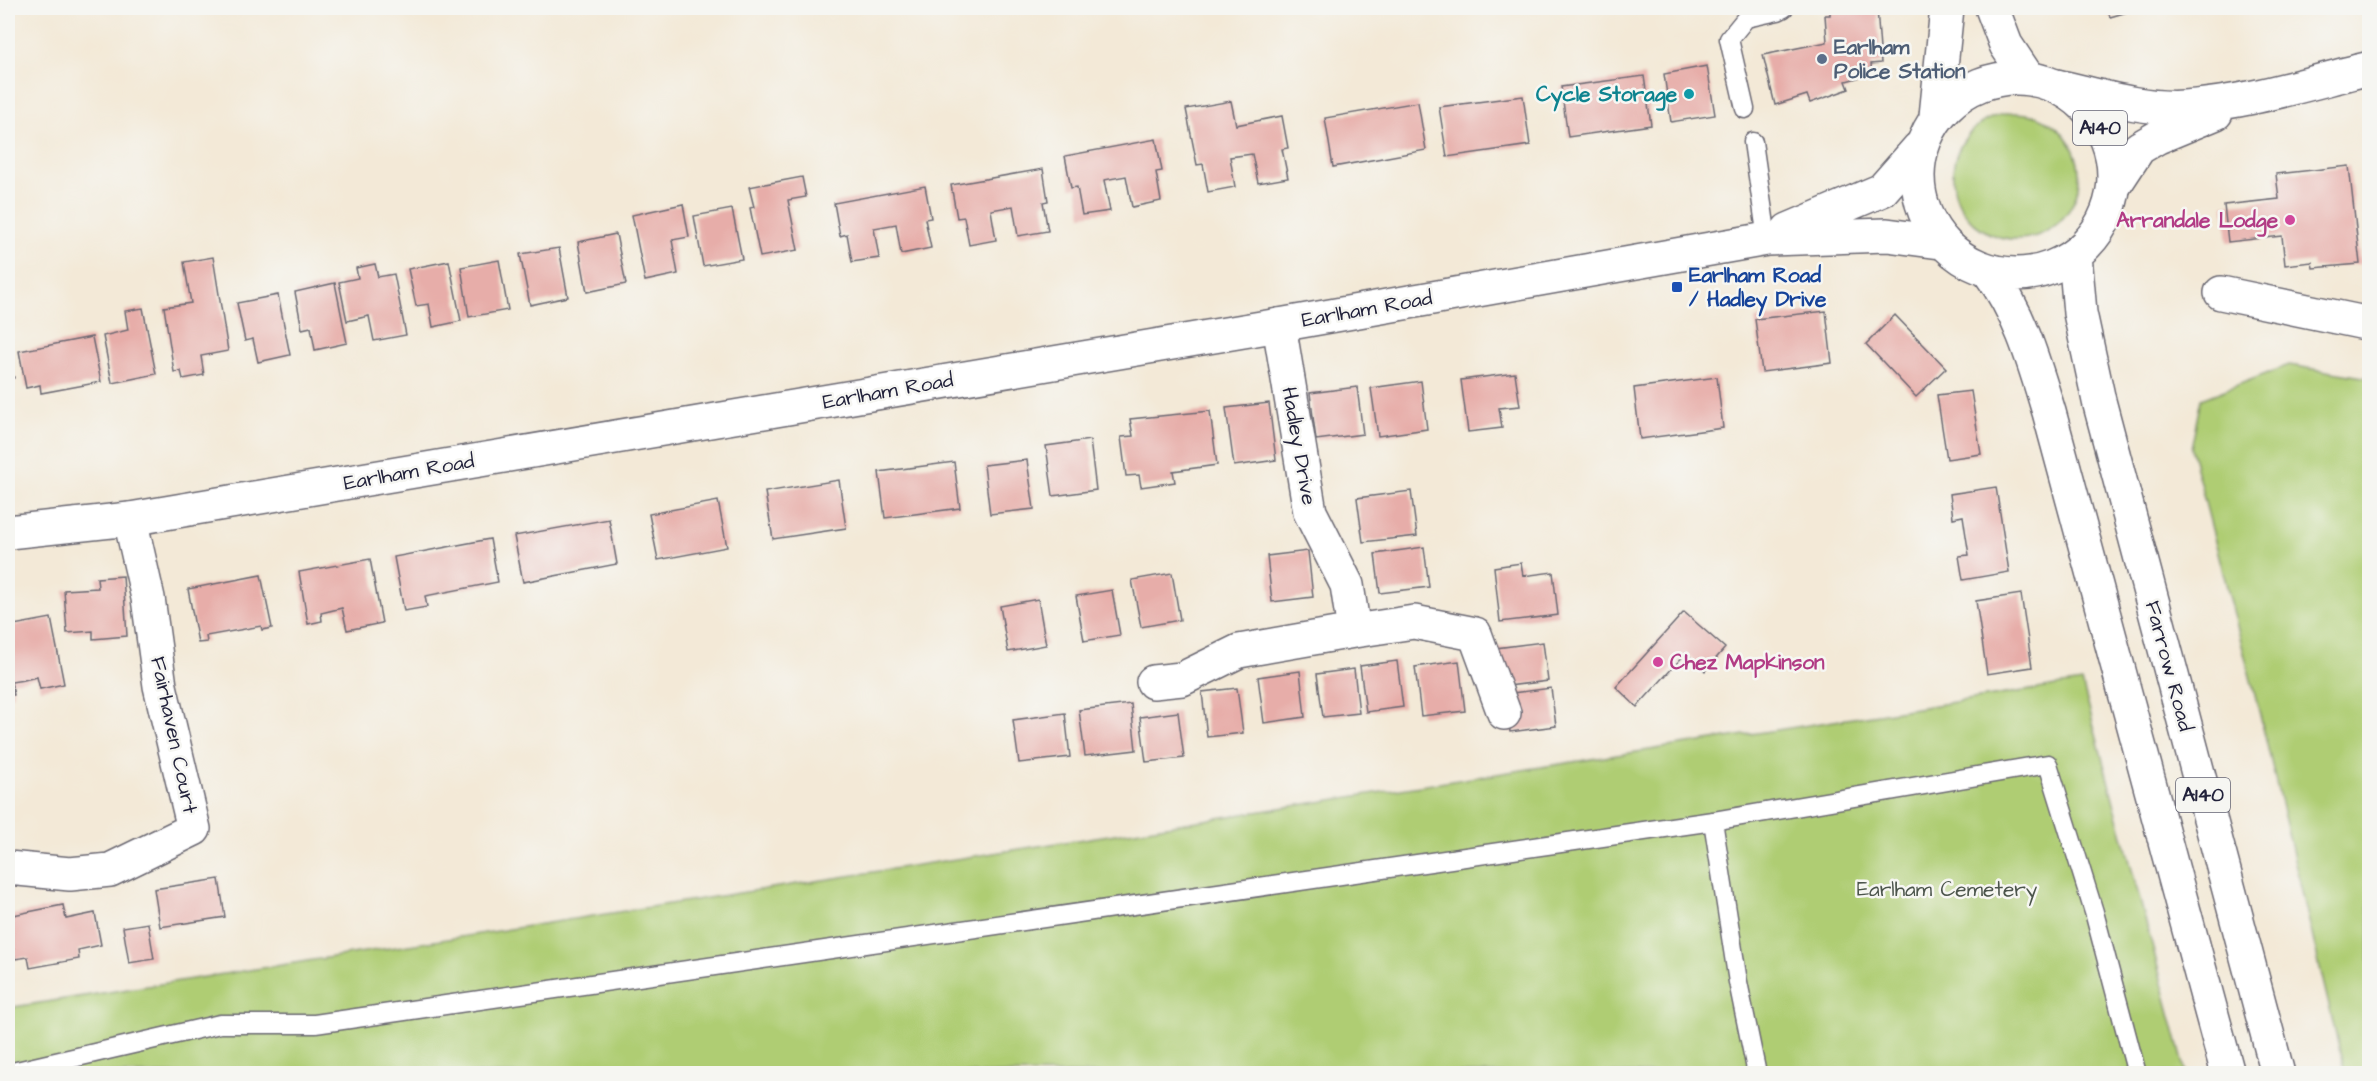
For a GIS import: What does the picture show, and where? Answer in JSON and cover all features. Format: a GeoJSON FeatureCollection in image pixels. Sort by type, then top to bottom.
{"type":"FeatureCollection","features":[{"type":"Feature","properties":{"kind":"main road","name":"A140"},"geometry":{"type":"LineString","coordinates":[[1936,116],[1947,8]]}},
{"type":"Feature","properties":{"kind":"main road","name":"A140"},"geometry":{"type":"LineString","coordinates":[[1992,8],[2006,45],[2043,82],[2090,111],[2109,146],[2114,186],[2105,218],[2085,248],[2049,269],[2020,276],[1990,273],[1963,261],[1940,242],[1928,216],[1920,186],[1919,148],[1936,116],[1962,92],[1994,79],[2043,82]]}},
{"type":"Feature","properties":{"kind":"main road"},"geometry":{"type":"LineString","coordinates":[[2043,82],[2147,104],[2183,107],[2256,96],[2370,68]]}},
{"type":"Feature","properties":{"kind":"main road"},"geometry":{"type":"LineString","coordinates":[[2114,186],[2139,148],[2158,137],[2256,96]]}},
{"type":"Feature","properties":{"kind":"main road","name":"Earlham Road"},"geometry":{"type":"LineString","coordinates":[[1767,239],[1882,190],[1919,148]]}},
{"type":"Feature","properties":{"kind":"main road","name":"Earlham Road"},"geometry":{"type":"LineString","coordinates":[[8,532],[130,519],[1279,325],[1767,239],[1887,235],[1940,242]]}},
{"type":"Feature","properties":{"kind":"main road","name":"Farrow Road"},"geometry":{"type":"LineString","coordinates":[[2075,255],[2080,313],[2099,401],[2278,1074]]}},
{"type":"Feature","properties":{"kind":"main road","name":"A140"},"geometry":{"type":"LineString","coordinates":[[1990,273],[2006,294],[2024,331],[2049,412],[2228,1074]]}},
{"type":"Feature","properties":{"kind":"main road"},"geometry":{"type":"LineString","coordinates":[[2221,293],[2370,324]]}},
{"type":"Feature","properties":{"kind":"main road","name":"Hadley Drive"},"geometry":{"type":"LineString","coordinates":[[1279,325],[1310,512],[1347,585],[1354,631]]}},
{"type":"Feature","properties":{"kind":"main road","name":"Fairhaven Court"},"geometry":{"type":"LineString","coordinates":[[8,868],[70,874],[110,870],[194,829],[160,686],[148,598],[130,519]]}},
{"type":"Feature","properties":{"kind":"main road"},"geometry":{"type":"LineString","coordinates":[[1153,682],[1182,679],[1239,651],[1414,622],[1475,634],[1504,713]]}},
{"type":"Feature","properties":{"kind":"lane"},"geometry":{"type":"LineString","coordinates":[[1745,109],[1729,39],[1746,18],[1784,8]]}},
{"type":"Feature","properties":{"kind":"lane"},"geometry":{"type":"LineString","coordinates":[[1753,142],[1767,239]]}},
{"type":"Feature","properties":{"kind":"lane"},"geometry":{"type":"LineString","coordinates":[[8,1073],[220,1024],[315,1024],[1713,822],[2048,764],[2094,912],[2137,1074]]}},
{"type":"Feature","properties":{"kind":"lane"},"geometry":{"type":"LineString","coordinates":[[1713,822],[1738,982],[1757,1074]]}},
{"type":"Feature","properties":{"kind":"green space"},"geometry":{"type":"Polygon","coordinates":[[[2016,113],[2040,117],[2061,131],[2075,152],[2079,176],[2075,200],[2061,221],[2040,235],[2016,239],[1992,235],[1971,221],[1957,200],[1953,176],[1957,152],[1971,131],[1992,117],[2016,113]]]}},
{"type":"Feature","properties":{"kind":"green space"},"geometry":{"type":"Polygon","coordinates":[[[2289,365],[2369,378],[2369,1073],[2345,1073],[2259,711],[2191,448],[2201,399],[2289,365]]]}},
{"type":"Feature","properties":{"kind":"green space","name":"Earlham Cemetery"},"geometry":{"type":"Polygon","coordinates":[[[2082,682],[2186,1073],[8,1074],[8,1008],[2082,682]]]}},
{"type":"Feature","properties":{"kind":"building","name":"Earlham Police Station"},"geometry":{"type":"Polygon","coordinates":[[[1830,8],[1877,8],[1881,63],[1871,64],[1872,74],[1846,81],[1849,89],[1810,103],[1807,95],[1775,105],[1763,55],[1827,42],[1825,15],[1830,15],[1830,8]]]}},
{"type":"Feature","properties":{"kind":"building"},"geometry":{"type":"Polygon","coordinates":[[[2107,8],[2141,8],[2110,17],[2107,8]]]}},
{"type":"Feature","properties":{"kind":"building","name":"Cycle Storage"},"geometry":{"type":"Polygon","coordinates":[[[1707,66],[1715,115],[1671,122],[1664,74],[1707,66]]]}},
{"type":"Feature","properties":{"kind":"building"},"geometry":{"type":"Polygon","coordinates":[[[1644,76],[1651,125],[1568,137],[1561,87],[1644,76]]]}},
{"type":"Feature","properties":{"kind":"building"},"geometry":{"type":"Polygon","coordinates":[[[1523,96],[1530,145],[1447,157],[1439,107],[1523,96]]]}},
{"type":"Feature","properties":{"kind":"building"},"geometry":{"type":"Polygon","coordinates":[[[1231,101],[1236,125],[1282,116],[1288,148],[1282,149],[1288,178],[1258,183],[1252,154],[1230,157],[1235,187],[1208,192],[1203,164],[1197,165],[1186,109],[1231,101]]]}},
{"type":"Feature","properties":{"kind":"building"},"geometry":{"type":"Polygon","coordinates":[[[1418,102],[1426,150],[1333,167],[1325,118],[1418,102]]]}},
{"type":"Feature","properties":{"kind":"building"},"geometry":{"type":"Polygon","coordinates":[[[1156,139],[1162,171],[1156,172],[1161,201],[1132,207],[1126,176],[1104,180],[1110,211],[1082,215],[1077,187],[1071,188],[1065,156],[1156,139]]]}},
{"type":"Feature","properties":{"kind":"building","name":"Arrandale Lodge"},"geometry":{"type":"Polygon","coordinates":[[[2349,166],[2360,264],[2313,268],[2312,262],[2285,265],[2282,236],[2228,242],[2224,205],[2279,199],[2276,174],[2349,166]]]}},
{"type":"Feature","properties":{"kind":"building"},"geometry":{"type":"Polygon","coordinates":[[[1043,169],[1048,201],[1043,202],[1048,231],[1018,236],[1013,206],[991,210],[996,240],[969,245],[964,217],[957,218],[951,185],[1043,169]]]}},
{"type":"Feature","properties":{"kind":"building"},"geometry":{"type":"Polygon","coordinates":[[[802,177],[806,197],[788,200],[798,250],[760,257],[750,208],[754,207],[749,187],[802,177]]]}},
{"type":"Feature","properties":{"kind":"building"},"geometry":{"type":"Polygon","coordinates":[[[925,186],[931,218],[925,219],[931,248],[901,254],[896,224],[874,228],[879,258],[852,262],[847,234],[840,236],[834,203],[925,186]]]}},
{"type":"Feature","properties":{"kind":"building"},"geometry":{"type":"Polygon","coordinates":[[[683,204],[689,237],[672,240],[678,274],[645,281],[632,215],[683,204]]]}},
{"type":"Feature","properties":{"kind":"building"},"geometry":{"type":"Polygon","coordinates":[[[732,209],[742,259],[703,266],[694,216],[732,209]]]}},
{"type":"Feature","properties":{"kind":"building"},"geometry":{"type":"Polygon","coordinates":[[[616,234],[626,284],[587,292],[578,242],[616,234]]]}},
{"type":"Feature","properties":{"kind":"building"},"geometry":{"type":"Polygon","coordinates":[[[559,248],[568,297],[530,305],[520,254],[559,248]]]}},
{"type":"Feature","properties":{"kind":"building"},"geometry":{"type":"Polygon","coordinates":[[[213,257],[228,351],[201,356],[204,375],[183,379],[181,371],[174,372],[164,307],[191,303],[184,262],[213,257]]]}},
{"type":"Feature","properties":{"kind":"building"},"geometry":{"type":"Polygon","coordinates":[[[499,260],[508,310],[469,317],[461,267],[499,260]]]}},
{"type":"Feature","properties":{"kind":"building"},"geometry":{"type":"Polygon","coordinates":[[[449,261],[461,321],[433,327],[429,304],[416,306],[408,269],[449,261]]]}},
{"type":"Feature","properties":{"kind":"building"},"geometry":{"type":"Polygon","coordinates":[[[375,264],[378,277],[394,274],[406,335],[374,341],[369,316],[347,321],[339,282],[358,278],[356,268],[375,264]]]}},
{"type":"Feature","properties":{"kind":"building"},"geometry":{"type":"Polygon","coordinates":[[[335,283],[347,343],[315,350],[311,327],[302,329],[295,292],[335,283]]]}},
{"type":"Feature","properties":{"kind":"building"},"geometry":{"type":"Polygon","coordinates":[[[278,295],[290,355],[258,362],[253,339],[245,341],[237,303],[278,295]]]}},
{"type":"Feature","properties":{"kind":"building"},"geometry":{"type":"Polygon","coordinates":[[[143,308],[156,374],[112,383],[103,336],[128,330],[125,311],[143,308]]]}},
{"type":"Feature","properties":{"kind":"building"},"geometry":{"type":"Polygon","coordinates":[[[1826,311],[1832,363],[1762,372],[1755,319],[1826,311]]]}},
{"type":"Feature","properties":{"kind":"building"},"geometry":{"type":"Polygon","coordinates":[[[1895,315],[1946,368],[1916,397],[1866,344],[1895,315]]]}},
{"type":"Feature","properties":{"kind":"building"},"geometry":{"type":"Polygon","coordinates":[[[92,337],[101,382],[41,393],[40,385],[26,388],[19,351],[92,337]]]}},
{"type":"Feature","properties":{"kind":"building"},"geometry":{"type":"Polygon","coordinates":[[[8,352],[14,378],[8,379],[8,352]]]}},
{"type":"Feature","properties":{"kind":"building"},"geometry":{"type":"Polygon","coordinates":[[[1515,373],[1520,406],[1499,408],[1502,428],[1468,432],[1461,380],[1515,373]]]}},
{"type":"Feature","properties":{"kind":"building"},"geometry":{"type":"Polygon","coordinates":[[[1717,377],[1723,428],[1640,439],[1634,388],[1717,377]]]}},
{"type":"Feature","properties":{"kind":"building"},"geometry":{"type":"Polygon","coordinates":[[[1421,381],[1427,429],[1378,436],[1371,388],[1421,381]]]}},
{"type":"Feature","properties":{"kind":"building"},"geometry":{"type":"Polygon","coordinates":[[[1357,387],[1363,434],[1316,440],[1310,393],[1357,387]]]}},
{"type":"Feature","properties":{"kind":"building"},"geometry":{"type":"Polygon","coordinates":[[[1971,391],[1981,454],[1947,459],[1937,395],[1971,391]]]}},
{"type":"Feature","properties":{"kind":"building"},"geometry":{"type":"Polygon","coordinates":[[[1269,403],[1276,460],[1234,466],[1226,408],[1269,403]]]}},
{"type":"Feature","properties":{"kind":"building"},"geometry":{"type":"Polygon","coordinates":[[[1210,411],[1217,465],[1173,471],[1175,482],[1141,487],[1139,475],[1126,476],[1121,437],[1133,436],[1130,419],[1210,411]]]}},
{"type":"Feature","properties":{"kind":"building"},"geometry":{"type":"Polygon","coordinates":[[[1090,440],[1096,490],[1053,496],[1046,446],[1090,440]]]}},
{"type":"Feature","properties":{"kind":"building"},"geometry":{"type":"Polygon","coordinates":[[[1027,460],[1034,509],[990,514],[984,465],[1027,460]]]}},
{"type":"Feature","properties":{"kind":"building"},"geometry":{"type":"Polygon","coordinates":[[[954,462],[960,508],[885,518],[879,472],[954,462]]]}},
{"type":"Feature","properties":{"kind":"building"},"geometry":{"type":"Polygon","coordinates":[[[839,480],[846,528],[773,539],[765,492],[839,480]]]}},
{"type":"Feature","properties":{"kind":"building"},"geometry":{"type":"Polygon","coordinates":[[[1996,487],[2009,572],[1963,580],[1959,556],[1969,555],[1963,516],[1953,518],[1950,494],[1996,487]]]}},
{"type":"Feature","properties":{"kind":"building"},"geometry":{"type":"Polygon","coordinates":[[[1411,491],[1417,536],[1363,542],[1357,498],[1411,491]]]}},
{"type":"Feature","properties":{"kind":"building"},"geometry":{"type":"Polygon","coordinates":[[[718,501],[727,547],[658,560],[649,514],[718,501]]]}},
{"type":"Feature","properties":{"kind":"building"},"geometry":{"type":"Polygon","coordinates":[[[609,519],[617,564],[523,582],[514,536],[609,519]]]}},
{"type":"Feature","properties":{"kind":"building"},"geometry":{"type":"Polygon","coordinates":[[[490,539],[498,582],[425,596],[427,607],[404,611],[394,557],[490,539]]]}},
{"type":"Feature","properties":{"kind":"building"},"geometry":{"type":"Polygon","coordinates":[[[1424,547],[1429,587],[1380,593],[1375,554],[1424,547]]]}},
{"type":"Feature","properties":{"kind":"building"},"geometry":{"type":"Polygon","coordinates":[[[1308,551],[1313,597],[1272,602],[1267,556],[1308,551]]]}},
{"type":"Feature","properties":{"kind":"building"},"geometry":{"type":"Polygon","coordinates":[[[370,559],[382,623],[347,630],[342,608],[321,613],[322,621],[308,624],[299,572],[370,559]]]}},
{"type":"Feature","properties":{"kind":"building"},"geometry":{"type":"Polygon","coordinates":[[[1521,563],[1523,576],[1553,572],[1558,615],[1500,622],[1494,567],[1521,563]]]}},
{"type":"Feature","properties":{"kind":"building"},"geometry":{"type":"Polygon","coordinates":[[[1172,573],[1180,620],[1141,627],[1132,580],[1172,573]]]}},
{"type":"Feature","properties":{"kind":"building"},"geometry":{"type":"Polygon","coordinates":[[[261,575],[272,628],[262,630],[261,626],[206,636],[207,642],[198,643],[188,589],[261,575]]]}},
{"type":"Feature","properties":{"kind":"building"},"geometry":{"type":"Polygon","coordinates":[[[123,576],[127,636],[93,639],[93,631],[67,633],[64,590],[98,588],[97,578],[123,576]]]}},
{"type":"Feature","properties":{"kind":"building"},"geometry":{"type":"Polygon","coordinates":[[[1112,590],[1120,635],[1084,641],[1076,596],[1112,590]]]}},
{"type":"Feature","properties":{"kind":"building"},"geometry":{"type":"Polygon","coordinates":[[[2021,594],[2032,667],[1987,674],[1976,601],[2021,594]]]}},
{"type":"Feature","properties":{"kind":"building"},"geometry":{"type":"Polygon","coordinates":[[[1038,599],[1046,645],[1008,652],[1000,606],[1038,599]]]}},
{"type":"Feature","properties":{"kind":"building","name":"Chez Mapkinson"},"geometry":{"type":"Polygon","coordinates":[[[1684,612],[1725,648],[1705,671],[1686,653],[1637,707],[1616,687],[1684,612]]]}},
{"type":"Feature","properties":{"kind":"building"},"geometry":{"type":"Polygon","coordinates":[[[51,618],[64,684],[40,689],[37,677],[11,682],[14,695],[8,696],[8,626],[51,618]]]}},
{"type":"Feature","properties":{"kind":"building"},"geometry":{"type":"Polygon","coordinates":[[[1543,642],[1548,681],[1500,687],[1496,648],[1543,642]]]}},
{"type":"Feature","properties":{"kind":"building"},"geometry":{"type":"Polygon","coordinates":[[[1397,661],[1403,707],[1366,712],[1360,666],[1397,661]]]}},
{"type":"Feature","properties":{"kind":"building"},"geometry":{"type":"Polygon","coordinates":[[[1459,661],[1465,711],[1421,716],[1415,667],[1459,661]]]}},
{"type":"Feature","properties":{"kind":"building"},"geometry":{"type":"Polygon","coordinates":[[[1354,669],[1359,713],[1323,717],[1317,674],[1354,669]]]}},
{"type":"Feature","properties":{"kind":"building"},"geometry":{"type":"Polygon","coordinates":[[[1300,671],[1305,717],[1264,723],[1258,677],[1300,671]]]}},
{"type":"Feature","properties":{"kind":"building"},"geometry":{"type":"Polygon","coordinates":[[[1237,688],[1243,733],[1207,737],[1202,692],[1237,688]]]}},
{"type":"Feature","properties":{"kind":"building"},"geometry":{"type":"Polygon","coordinates":[[[1551,688],[1556,726],[1510,732],[1505,694],[1551,688]]]}},
{"type":"Feature","properties":{"kind":"building"},"geometry":{"type":"Polygon","coordinates":[[[1131,704],[1136,750],[1085,756],[1079,710],[1131,704]]]}},
{"type":"Feature","properties":{"kind":"building"},"geometry":{"type":"Polygon","coordinates":[[[1178,712],[1184,758],[1146,762],[1140,717],[1178,712]]]}},
{"type":"Feature","properties":{"kind":"building"},"geometry":{"type":"Polygon","coordinates":[[[1065,713],[1070,757],[1019,763],[1013,720],[1065,713]]]}},
{"type":"Feature","properties":{"kind":"building"},"geometry":{"type":"Polygon","coordinates":[[[219,879],[225,917],[160,927],[154,889],[219,879]]]}},
{"type":"Feature","properties":{"kind":"building"},"geometry":{"type":"Polygon","coordinates":[[[63,905],[66,919],[95,913],[101,945],[78,950],[79,959],[30,968],[28,957],[15,959],[8,916],[63,905]]]}},
{"type":"Feature","properties":{"kind":"building"},"geometry":{"type":"Polygon","coordinates":[[[148,923],[154,959],[129,963],[123,927],[148,923]]]}},
{"type":"Feature","properties":{"kind":"place","name":"Earlham Police Station"},"geometry":{"type":"Point","coordinates":[1822,59]}},
{"type":"Feature","properties":{"kind":"place","name":"Cycle Storage"},"geometry":{"type":"Point","coordinates":[1689,94]}},
{"type":"Feature","properties":{"kind":"place","name":"Arrandale Lodge"},"geometry":{"type":"Point","coordinates":[2290,220]}},
{"type":"Feature","properties":{"kind":"place","name":"Earlham Road / Hadley Drive"},"geometry":{"type":"Point","coordinates":[1677,287]}},
{"type":"Feature","properties":{"kind":"place","name":"Chez Mapkinson"},"geometry":{"type":"Point","coordinates":[1658,662]}}]}
